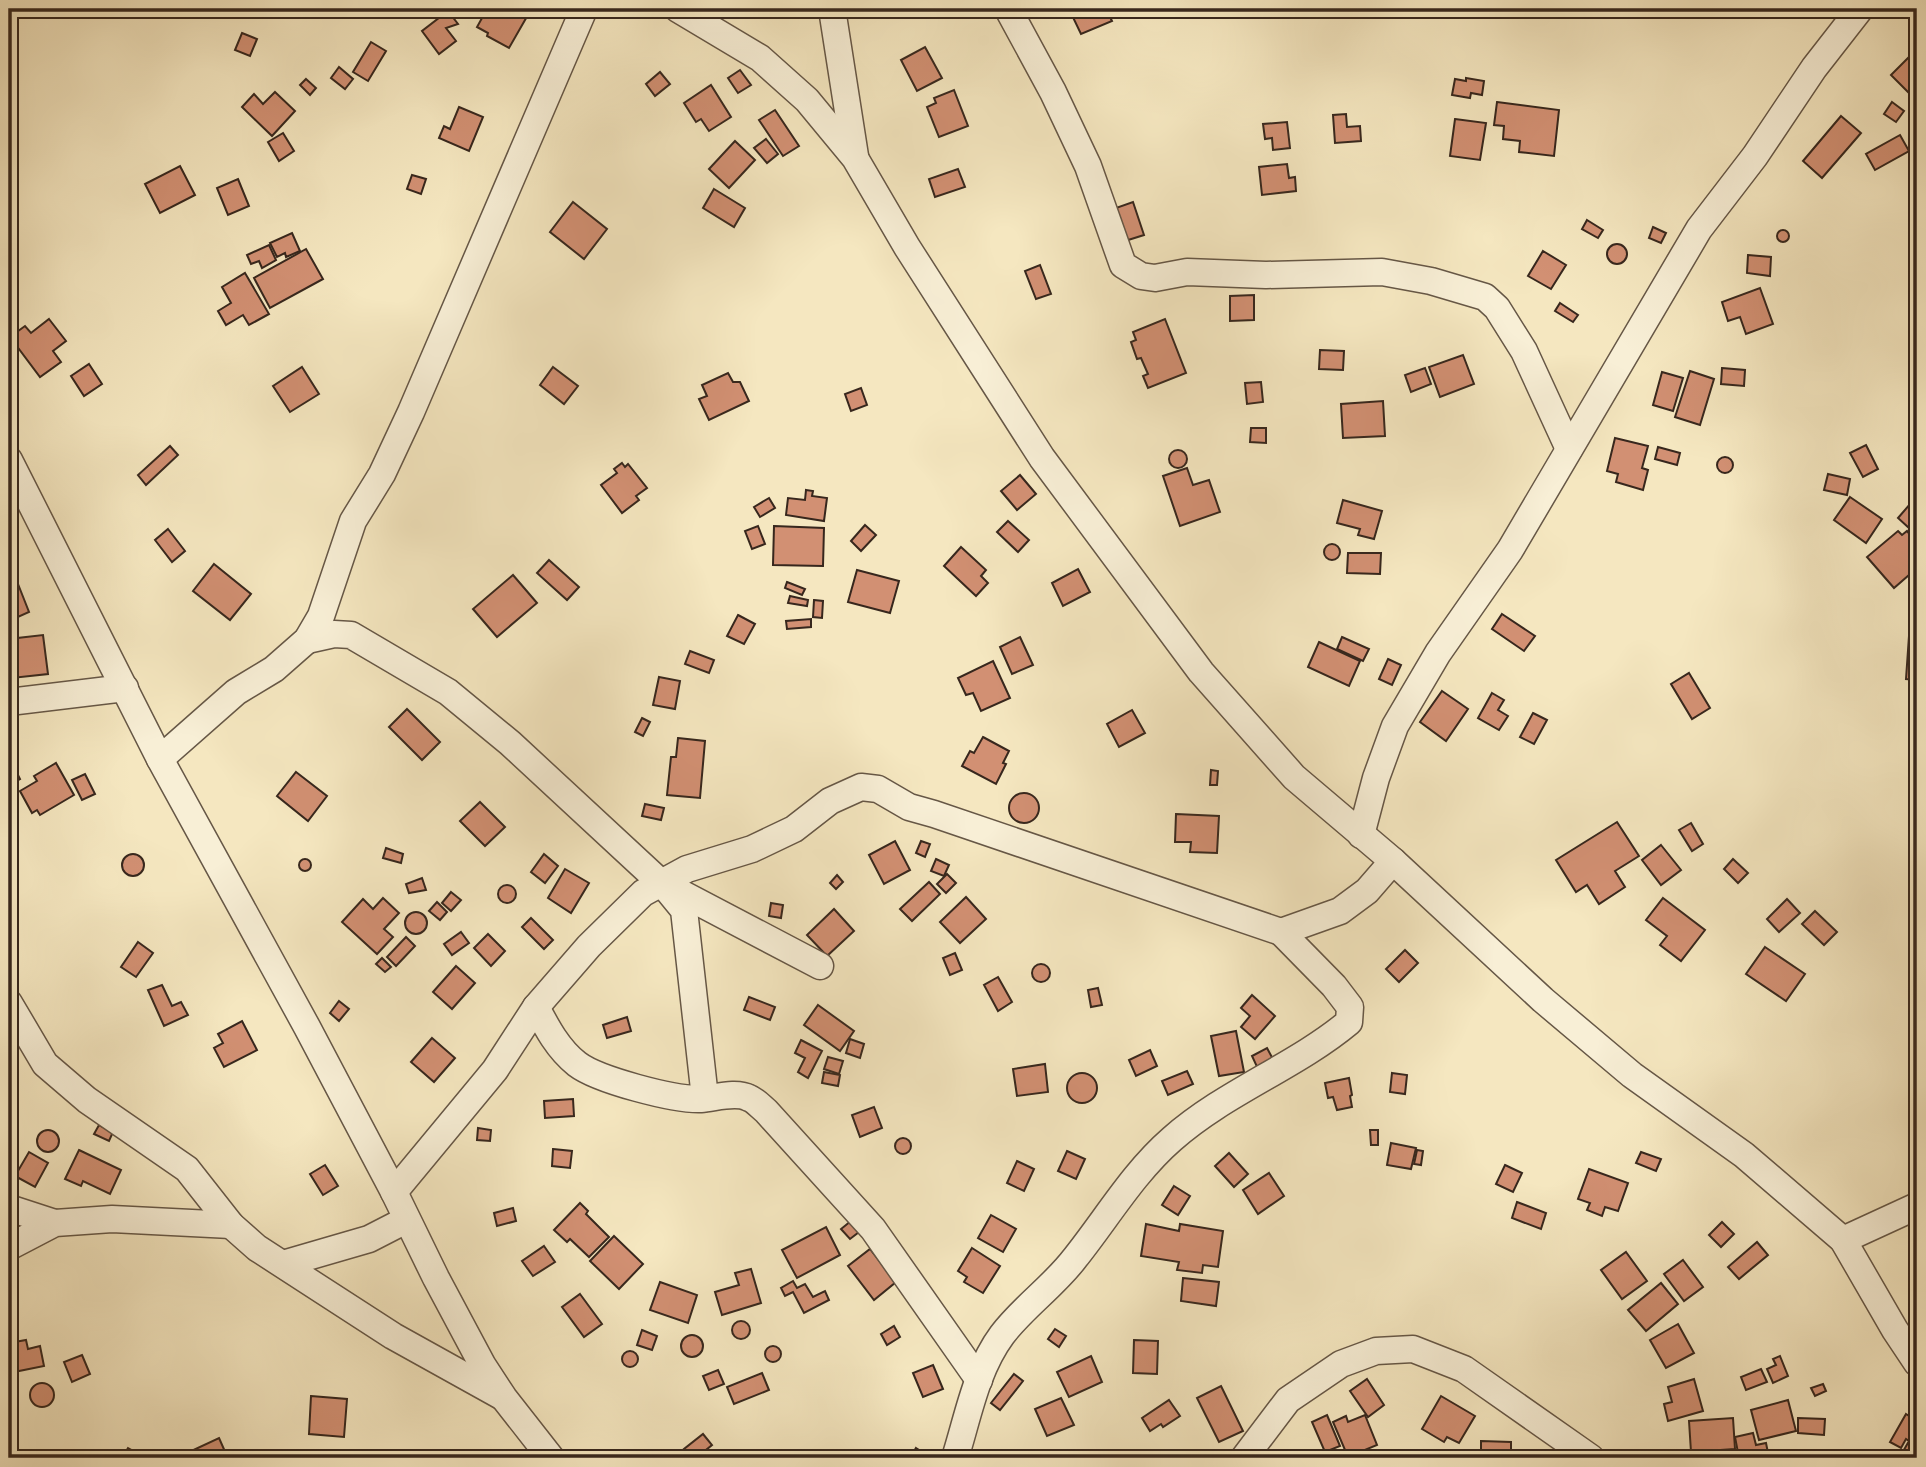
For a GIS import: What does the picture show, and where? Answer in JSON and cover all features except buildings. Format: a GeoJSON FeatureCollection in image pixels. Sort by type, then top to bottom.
{"type":"FeatureCollection","features":[{"type":"Feature","properties":{"kind":"street"},"geometry":{"type":"LineString","coordinates":[[160,758],[236,692],[274,669],[307,640],[321,616],[353,521],[382,474],[411,412],[584,9]]}},
{"type":"Feature","properties":{"kind":"street"},"geometry":{"type":"LineString","coordinates":[[678,9],[760,58],[807,100],[855,159],[907,247],[1042,458],[1201,671],[1294,777],[1393,861],[1544,1000],[1632,1075],[1744,1155],[1843,1240],[1917,1363]]}},
{"type":"Feature","properties":{"kind":"street"},"geometry":{"type":"LineString","coordinates":[[832,9],[855,159]]}},
{"type":"Feature","properties":{"kind":"street"},"geometry":{"type":"LineString","coordinates":[[1008,9],[1053,92],[1088,166],[1123,265],[1141,276],[1155,278],[1187,272],[1278,275],[1382,272],[1431,281],[1485,297],[1497,308],[1524,351],[1569,449]]}},
{"type":"Feature","properties":{"kind":"street"},"geometry":{"type":"LineString","coordinates":[[1361,835],[1376,778],[1395,726],[1438,653],[1510,550],[1699,229],[1755,156],[1814,68],[1860,9]]}},
{"type":"Feature","properties":{"kind":"street"},"geometry":{"type":"LineString","coordinates":[[9,460],[160,758],[394,1192],[483,1366],[504,1398],[551,1458]]}},
{"type":"Feature","properties":{"kind":"street"},"geometry":{"type":"LineString","coordinates":[[307,640],[334,634],[351,635],[448,692],[510,743],[660,882],[684,910],[705,1098]]}},
{"type":"Feature","properties":{"kind":"street"},"geometry":{"type":"LineString","coordinates":[[9,702],[125,688]]}},
{"type":"Feature","properties":{"kind":"street"},"geometry":{"type":"LineString","coordinates":[[394,1192],[495,1070],[536,1007],[589,946],[643,893],[687,869],[752,849],[794,829],[830,801],[861,788],[878,789],[909,807],[1280,932],[1334,986],[1350,1007],[1349,1023],[1227,1099],[1171,1139],[1122,1193],[1074,1260],[1002,1334],[979,1380],[954,1458]]}},
{"type":"Feature","properties":{"kind":"street"},"geometry":{"type":"LineString","coordinates":[[1280,932],[1340,911],[1367,891],[1393,861]]}},
{"type":"Feature","properties":{"kind":"street"},"geometry":{"type":"LineString","coordinates":[[660,882],[820,967]]}},
{"type":"Feature","properties":{"kind":"street"},"geometry":{"type":"LineString","coordinates":[[9,1003],[46,1064],[86,1100],[187,1169],[231,1226],[257,1248],[394,1336],[504,1398]]}},
{"type":"Feature","properties":{"kind":"street"},"geometry":{"type":"LineString","coordinates":[[536,1007],[551,1037],[578,1065],[618,1083],[673,1095],[705,1098],[748,1097],[766,1111],[873,1229],[979,1380]]}},
{"type":"Feature","properties":{"kind":"street"},"geometry":{"type":"LineString","coordinates":[[1843,1240],[1917,1206]]}},
{"type":"Feature","properties":{"kind":"street"},"geometry":{"type":"LineString","coordinates":[[9,1208],[55,1223],[112,1219],[231,1226]]}},
{"type":"Feature","properties":{"kind":"street"},"geometry":{"type":"LineString","coordinates":[[283,1264],[369,1239],[406,1220]]}},
{"type":"Feature","properties":{"kind":"street"},"geometry":{"type":"LineString","coordinates":[[9,1247],[55,1223]]}},
{"type":"Feature","properties":{"kind":"street"},"geometry":{"type":"LineString","coordinates":[[1244,1458],[1288,1400],[1341,1364],[1376,1351],[1413,1349],[1464,1368],[1591,1458]]}}]}
